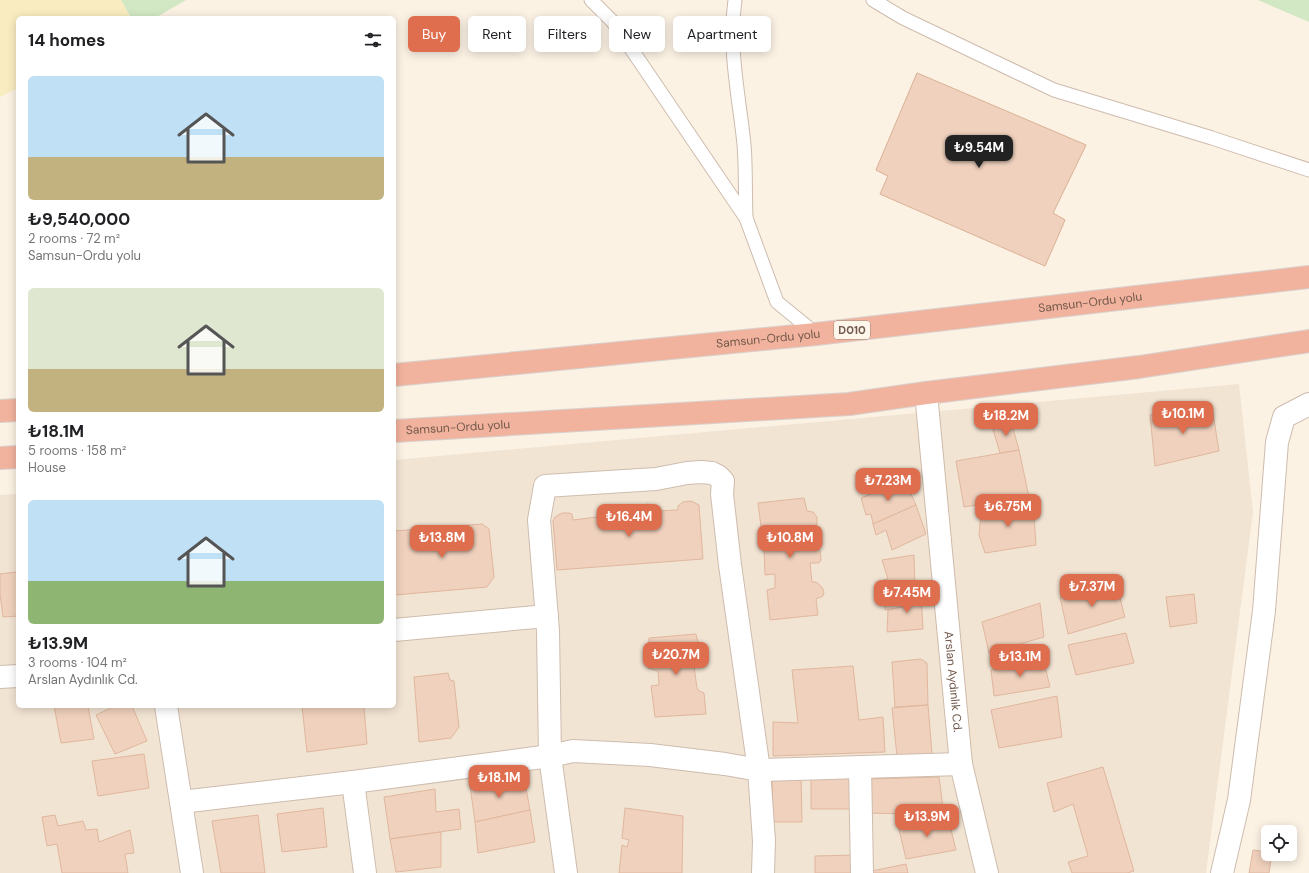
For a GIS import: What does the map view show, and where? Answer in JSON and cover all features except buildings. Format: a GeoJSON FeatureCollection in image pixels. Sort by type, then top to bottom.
{"type":"FeatureCollection","features":[{"type":"Feature","properties":{"kind":"highway","name":"Samsun-Ordu yolu"},"geometry":{"type":"LineString","coordinates":[[396,375],[816,334],[1309,277]]}},
{"type":"Feature","properties":{"kind":"highway","name":"Samsun-Ordu yolu"},"geometry":{"type":"LineString","coordinates":[[396,431],[849,404],[1139,367],[1309,340]]}},
{"type":"Feature","properties":{"kind":"highway"},"geometry":{"type":"LineString","coordinates":[[0,412],[16,410]]}},
{"type":"Feature","properties":{"kind":"highway"},"geometry":{"type":"LineString","coordinates":[[0,458],[16,457]]}},
{"type":"Feature","properties":{"kind":"street","name":"Arslan Aydınlık Cd."},"geometry":{"type":"LineString","coordinates":[[926,393],[960,764],[987,873]]}},
{"type":"Feature","properties":{"kind":"street"},"geometry":{"type":"LineString","coordinates":[[1222,873],[1239,800],[1263,618],[1277,442],[1284,417],[1309,404]]}},
{"type":"Feature","properties":{"kind":"street"},"geometry":{"type":"LineString","coordinates":[[566,873],[550,756],[547,616],[540,520],[545,486],[656,478],[694,472],[712,473],[723,481],[722,494],[730,565],[759,770],[764,841],[763,873]]}},
{"type":"Feature","properties":{"kind":"street"},"geometry":{"type":"LineString","coordinates":[[396,630],[547,616]]}},
{"type":"Feature","properties":{"kind":"street"},"geometry":{"type":"LineString","coordinates":[[0,677],[16,676]]}},
{"type":"Feature","properties":{"kind":"street"},"geometry":{"type":"LineString","coordinates":[[166,708],[192,873]]}},
{"type":"Feature","properties":{"kind":"street"},"geometry":{"type":"LineString","coordinates":[[181,802],[353,782],[550,756],[573,751],[650,755],[726,764],[759,770],[960,764]]}},
{"type":"Feature","properties":{"kind":"street"},"geometry":{"type":"LineString","coordinates":[[860,767],[862,873]]}},
{"type":"Feature","properties":{"kind":"street"},"geometry":{"type":"LineString","coordinates":[[353,782],[365,873]]}},
{"type":"Feature","properties":{"kind":"lane"},"geometry":{"type":"LineString","coordinates":[[591,0],[613,22],[746,218],[777,302],[816,334]]}},
{"type":"Feature","properties":{"kind":"lane"},"geometry":{"type":"LineString","coordinates":[[735,0],[733,13],[733,60],[744,145],[746,218]]}},
{"type":"Feature","properties":{"kind":"lane"},"geometry":{"type":"LineString","coordinates":[[873,0],[903,18],[1054,90],[1212,138],[1309,170]]}},
{"type":"Feature","properties":{"kind":"shaded area"},"geometry":{"type":"Polygon","coordinates":[[[1239,384],[1253,512],[1206,873],[0,873],[0,495],[16,494],[16,708],[396,708],[396,460],[1239,384]]]}},
{"type":"Feature","properties":{"kind":"green space"},"geometry":{"type":"Polygon","coordinates":[[[121,0],[186,0],[158,16],[130,16],[121,0]]]}},
{"type":"Feature","properties":{"kind":"green space"},"geometry":{"type":"Polygon","coordinates":[[[1258,0],[1309,0],[1309,22],[1258,0]]]}},
{"type":"Feature","properties":{"kind":"sand"},"geometry":{"type":"Polygon","coordinates":[[[0,0],[121,0],[130,16],[16,16],[16,89],[0,97],[0,0]]]}}]}
